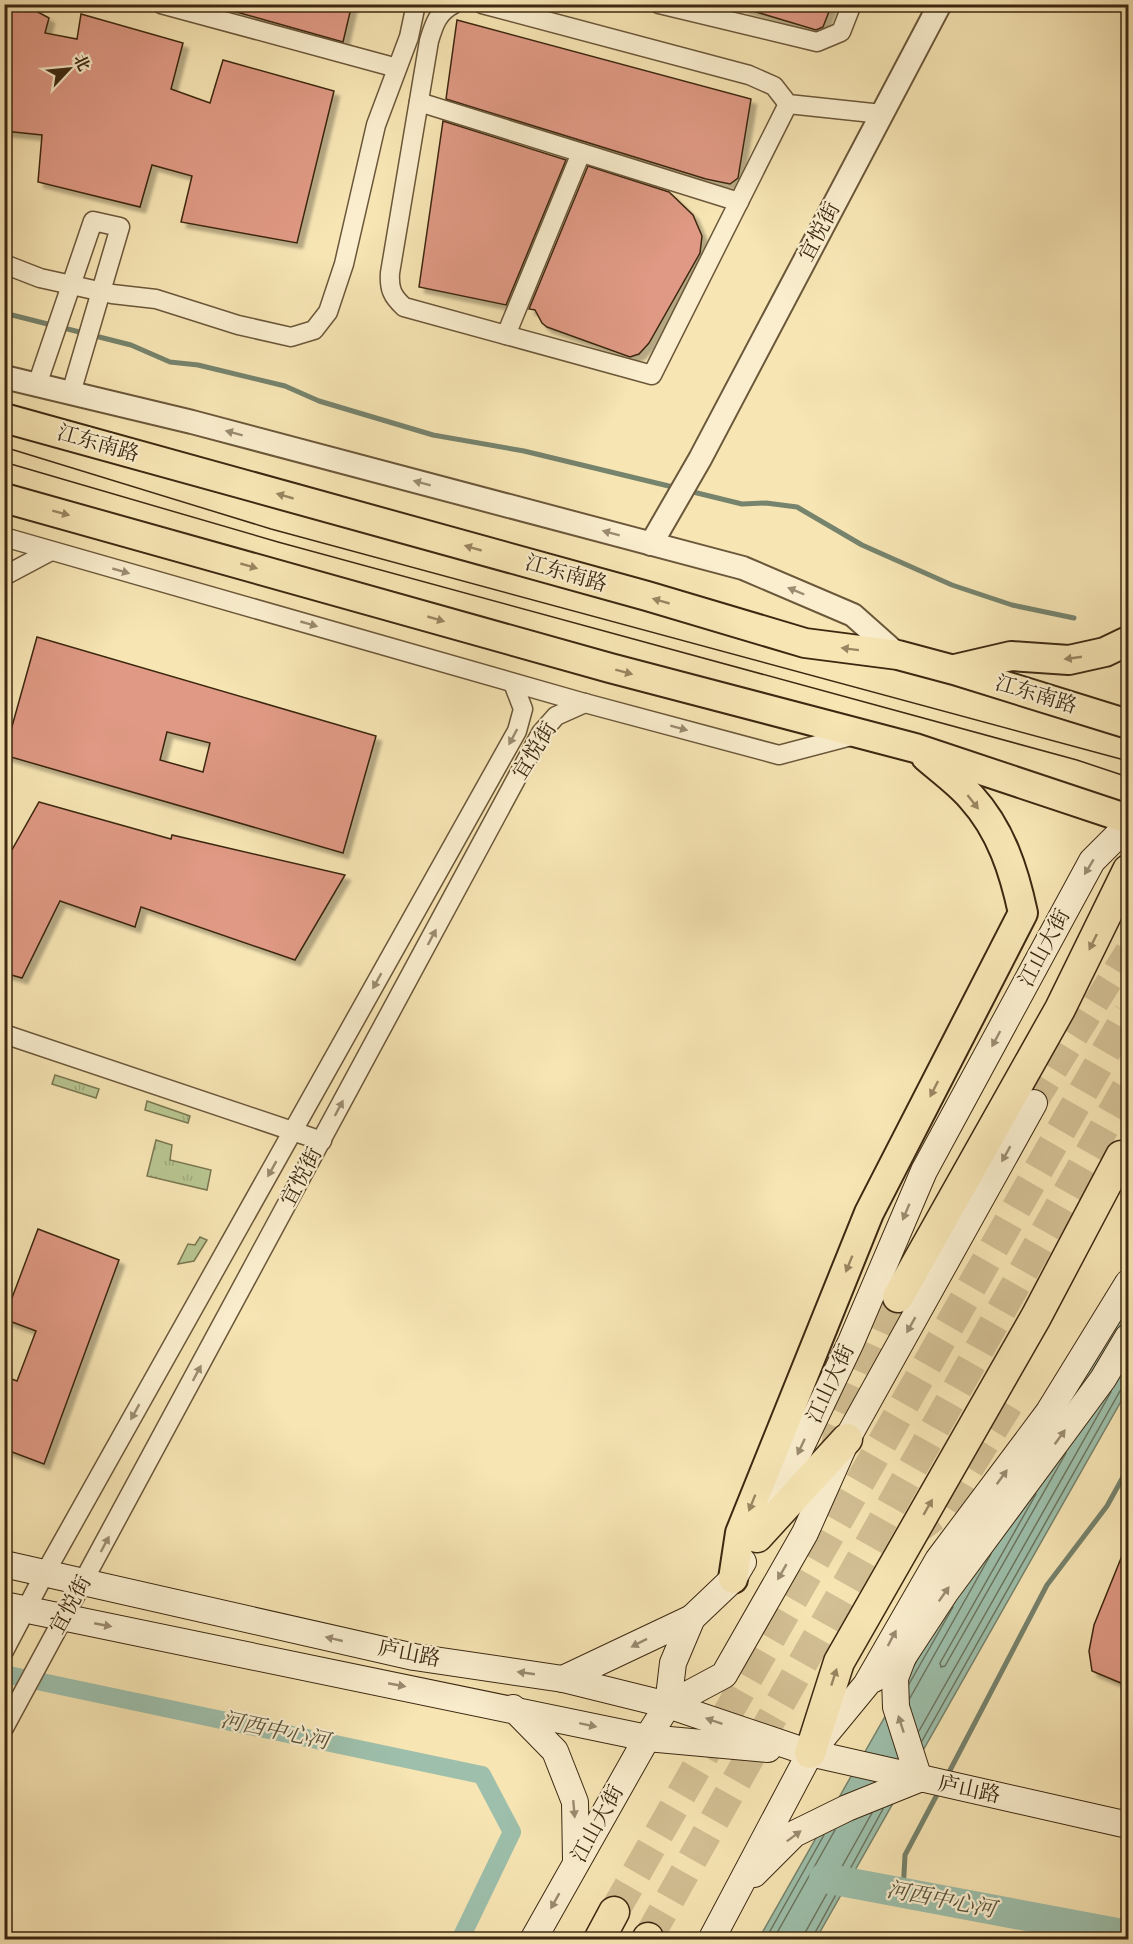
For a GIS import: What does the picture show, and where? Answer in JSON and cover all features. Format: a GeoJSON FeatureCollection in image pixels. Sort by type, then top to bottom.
{"type":"FeatureCollection","features":[{"type":"Feature","properties":{"kind":"highway"},"geometry":{"type":"LineString","coordinates":[[898,1297],[1060,1009],[1128,870]]}},
{"type":"Feature","properties":{"kind":"highway"},"geometry":{"type":"LineString","coordinates":[[810,1753],[839,1662],[1036,1317],[1121,1156]]}},
{"type":"Feature","properties":{"kind":"highway"},"geometry":{"type":"LineString","coordinates":[[1009,1403],[1128,1185]]}},
{"type":"Feature","properties":{"kind":"highway"},"geometry":{"type":"LineString","coordinates":[[757,1537],[847,1439]]}},
{"type":"Feature","properties":{"kind":"highway"},"geometry":{"type":"LineString","coordinates":[[599,1940],[614,1912]]}},
{"type":"Feature","properties":{"kind":"main road","name":"江东南路"},"geometry":{"type":"LineString","coordinates":[[4,418],[647,596],[805,643],[898,655],[1128,724]]}},
{"type":"Feature","properties":{"kind":"main road"},"geometry":{"type":"LineString","coordinates":[[4,498],[856,734],[915,748],[1128,819]]}},
{"type":"Feature","properties":{"kind":"main road"},"geometry":{"type":"LineString","coordinates":[[954,670],[1011,656],[1070,660],[1105,652],[1128,641]]}},
{"type":"Feature","properties":{"kind":"main road"},"geometry":{"type":"LineString","coordinates":[[733,1579],[740,1533],[870,1213],[1023,913],[1013,869],[997,834],[971,797],[915,748]]}},
{"type":"Feature","properties":{"kind":"main road","name":"江山大街"},"geometry":{"type":"LineString","coordinates":[[533,1940],[668,1705],[673,1663],[692,1618],[733,1579],[757,1537],[851,1342],[924,1171],[1092,861],[1128,825]]}},
{"type":"Feature","properties":{"kind":"main road"},"geometry":{"type":"LineString","coordinates":[[668,1705],[724,1675],[805,1533],[847,1439],[1034,1103]]}},
{"type":"Feature","properties":{"kind":"main road"},"geometry":{"type":"LineString","coordinates":[[711,1940],[810,1753],[866,1685],[938,1560],[1048,1413],[1128,1283]]}},
{"type":"Feature","properties":{"kind":"main road"},"geometry":{"type":"LineString","coordinates":[[737,1891],[794,1834],[847,1808],[919,1779],[896,1707],[895,1678],[903,1657],[945,1593],[1103,1379],[1128,1337]]}},
{"type":"Feature","properties":{"kind":"main road","name":"庐山路"},"geometry":{"type":"LineString","coordinates":[[4,1564],[414,1657],[563,1679],[668,1705],[810,1753],[1128,1825]]}},
{"type":"Feature","properties":{"kind":"main road","name":"庐山路"},"geometry":{"type":"LineString","coordinates":[[15,1607],[513,1708],[647,1738],[810,1753]]}},
{"type":"Feature","properties":{"kind":"main road"},"geometry":{"type":"LineString","coordinates":[[563,1679],[692,1618]]}},
{"type":"Feature","properties":{"kind":"main road"},"geometry":{"type":"LineString","coordinates":[[866,1685],[903,1657]]}},
{"type":"Feature","properties":{"kind":"main road"},"geometry":{"type":"LineString","coordinates":[[513,1708],[555,1751],[575,1802],[576,1863]]}},
{"type":"Feature","properties":{"kind":"street"},"geometry":{"type":"LineString","coordinates":[[161,4],[398,68]]}},
{"type":"Feature","properties":{"kind":"street"},"geometry":{"type":"LineString","coordinates":[[454,4],[444,10],[435,22],[419,102],[390,287],[394,298],[404,307],[652,375],[788,104]]}},
{"type":"Feature","properties":{"kind":"street"},"geometry":{"type":"LineString","coordinates":[[482,4],[749,75],[774,86],[788,104],[882,114]]}},
{"type":"Feature","properties":{"kind":"street"},"geometry":{"type":"LineString","coordinates":[[659,4],[817,42],[841,32],[852,4]]}},
{"type":"Feature","properties":{"kind":"street","name":"宜悦街"},"geometry":{"type":"LineString","coordinates":[[656,535],[700,459],[940,4]]}},
{"type":"Feature","properties":{"kind":"street"},"geometry":{"type":"LineString","coordinates":[[4,264],[40,278],[156,299],[238,325],[291,337],[314,330],[328,312],[344,264],[376,125],[409,37],[414,5]]}},
{"type":"Feature","properties":{"kind":"street"},"geometry":{"type":"LineString","coordinates":[[419,102],[739,202]]}},
{"type":"Feature","properties":{"kind":"street"},"geometry":{"type":"LineString","coordinates":[[506,335],[580,153]]}},
{"type":"Feature","properties":{"kind":"street"},"geometry":{"type":"LineString","coordinates":[[37,385],[93,221],[120,227],[71,393]]}},
{"type":"Feature","properties":{"kind":"street"},"geometry":{"type":"LineString","coordinates":[[4,377],[656,535],[743,568],[853,615],[898,655]]}},
{"type":"Feature","properties":{"kind":"street"},"geometry":{"type":"LineString","coordinates":[[4,537],[513,683],[779,755],[856,734]]}},
{"type":"Feature","properties":{"kind":"street"},"geometry":{"type":"LineString","coordinates":[[4,576],[51,551]]}},
{"type":"Feature","properties":{"kind":"street","name":"宜悦街"},"geometry":{"type":"LineString","coordinates":[[4,1651],[15,1607],[45,1573],[517,731],[523,709],[513,683]]}},
{"type":"Feature","properties":{"kind":"street","name":"宜悦街"},"geometry":{"type":"LineString","coordinates":[[4,1728],[541,733],[556,716],[585,703]]}},
{"type":"Feature","properties":{"kind":"street"},"geometry":{"type":"LineString","coordinates":[[4,1034],[322,1141]]}},
{"type":"Feature","properties":{"kind":"green space"},"geometry":{"type":"Polygon","coordinates":[[[55,1075],[99,1089],[96,1098],[52,1084],[55,1075]]]}},
{"type":"Feature","properties":{"kind":"green space"},"geometry":{"type":"Polygon","coordinates":[[[147,1101],[190,1116],[188,1123],[145,1110],[147,1101]]]}},
{"type":"Feature","properties":{"kind":"green space"},"geometry":{"type":"Polygon","coordinates":[[[156,1140],[172,1145],[170,1160],[211,1170],[207,1190],[147,1176],[156,1140]]]}},
{"type":"Feature","properties":{"kind":"green space"},"geometry":{"type":"Polygon","coordinates":[[[200,1237],[207,1240],[194,1261],[178,1264],[188,1244],[195,1245],[200,1237]]]}},
{"type":"Feature","properties":{"kind":"water"},"geometry":{"type":"Polygon","coordinates":[[[1128,1289],[1128,1389],[816,1939],[758,1940],[1128,1289]]]}},
{"type":"Feature","properties":{"kind":"building"},"geometry":{"type":"Polygon","coordinates":[[[4,4],[23,4],[49,18],[45,33],[77,39],[81,14],[183,43],[171,89],[210,103],[223,60],[334,91],[297,243],[181,222],[192,176],[152,165],[140,207],[38,182],[42,135],[4,131],[4,4]]]}},
{"type":"Feature","properties":{"kind":"building"},"geometry":{"type":"Polygon","coordinates":[[[208,4],[352,4],[343,42],[208,4]]]}},
{"type":"Feature","properties":{"kind":"building"},"geometry":{"type":"Polygon","coordinates":[[[743,4],[832,4],[823,27],[816,30],[743,8],[743,4]]]}},
{"type":"Feature","properties":{"kind":"building"},"geometry":{"type":"Polygon","coordinates":[[[457,20],[751,99],[738,178],[730,184],[706,179],[446,99],[457,20]]]}},
{"type":"Feature","properties":{"kind":"building"},"geometry":{"type":"Polygon","coordinates":[[[443,121],[566,160],[506,305],[419,287],[443,121]]]}},
{"type":"Feature","properties":{"kind":"building"},"geometry":{"type":"Polygon","coordinates":[[[588,166],[669,192],[693,215],[702,236],[700,253],[649,343],[639,354],[630,357],[547,327],[535,310],[529,309],[588,166]]]}},
{"type":"Feature","properties":{"kind":"building"},"geometry":{"type":"Polygon","coordinates":[[[37,637],[376,736],[343,853],[4,755],[37,637]],[[167,732],[160,760],[203,772],[210,743],[167,732]]]}},
{"type":"Feature","properties":{"kind":"building"},"geometry":{"type":"Polygon","coordinates":[[[39,802],[171,839],[172,835],[345,875],[295,960],[141,907],[135,927],[60,901],[22,978],[4,973],[4,864],[39,802]]]}},
{"type":"Feature","properties":{"kind":"building"},"geometry":{"type":"Polygon","coordinates":[[[38,1229],[119,1260],[44,1464],[4,1449],[4,1376],[17,1381],[36,1331],[4,1319],[38,1229]]]}},
{"type":"Feature","properties":{"kind":"building"},"geometry":{"type":"Polygon","coordinates":[[[1128,1541],[1128,1686],[1092,1671],[1089,1651],[1094,1625],[1128,1541]]]}},
{"type":"Feature","properties":{"kind":"waterway"},"geometry":{"type":"LineString","coordinates":[[4,313],[131,345],[170,362],[198,365],[285,386],[319,401],[433,435],[524,451],[677,488]]}},
{"type":"Feature","properties":{"kind":"waterway"},"geometry":{"type":"LineString","coordinates":[[689,491],[742,504],[766,503],[797,507],[862,545],[952,585],[1012,605],[1074,618]]}},
{"type":"Feature","properties":{"kind":"waterway"},"geometry":{"type":"LineString","coordinates":[[947,1776],[1047,1585],[1107,1506],[1128,1468]]}},
{"type":"Feature","properties":{"kind":"waterway","name":"河西中心河"},"geometry":{"type":"LineString","coordinates":[[4,1674],[482,1775],[512,1832],[460,1940]]}},
{"type":"Feature","properties":{"kind":"waterway"},"geometry":{"type":"LineString","coordinates":[[903,1893],[905,1855],[940,1789]]}},
{"type":"Feature","properties":{"kind":"waterway","name":"河西中心河"},"geometry":{"type":"LineString","coordinates":[[824,1878],[1128,1935]]}},
{"type":"Feature","properties":{"kind":"tunnel"},"geometry":{"type":"LineString","coordinates":[[1034,1103],[1128,951]]}},
{"type":"Feature","properties":{"kind":"tunnel"},"geometry":{"type":"LineString","coordinates":[[614,1912],[1128,1013]]}},
{"type":"Feature","properties":{"kind":"tunnel"},"geometry":{"type":"LineString","coordinates":[[648,1938],[1128,1085]]}},
{"type":"Feature","properties":{"kind":"tunnel"},"geometry":{"type":"LineString","coordinates":[[834,1458],[839,1429],[898,1297]]}},
{"type":"Feature","properties":{"kind":"tunnel"},"geometry":{"type":"LineString","coordinates":[[910,1534],[943,1510],[1009,1403]]}},
{"type":"Feature","properties":{"kind":"tram line"},"geometry":{"type":"LineString","coordinates":[[4,447],[271,529],[1128,761]]}},
{"type":"Feature","properties":{"kind":"tram line"},"geometry":{"type":"LineString","coordinates":[[4,462],[278,542],[1077,760],[1128,777]]}}]}
